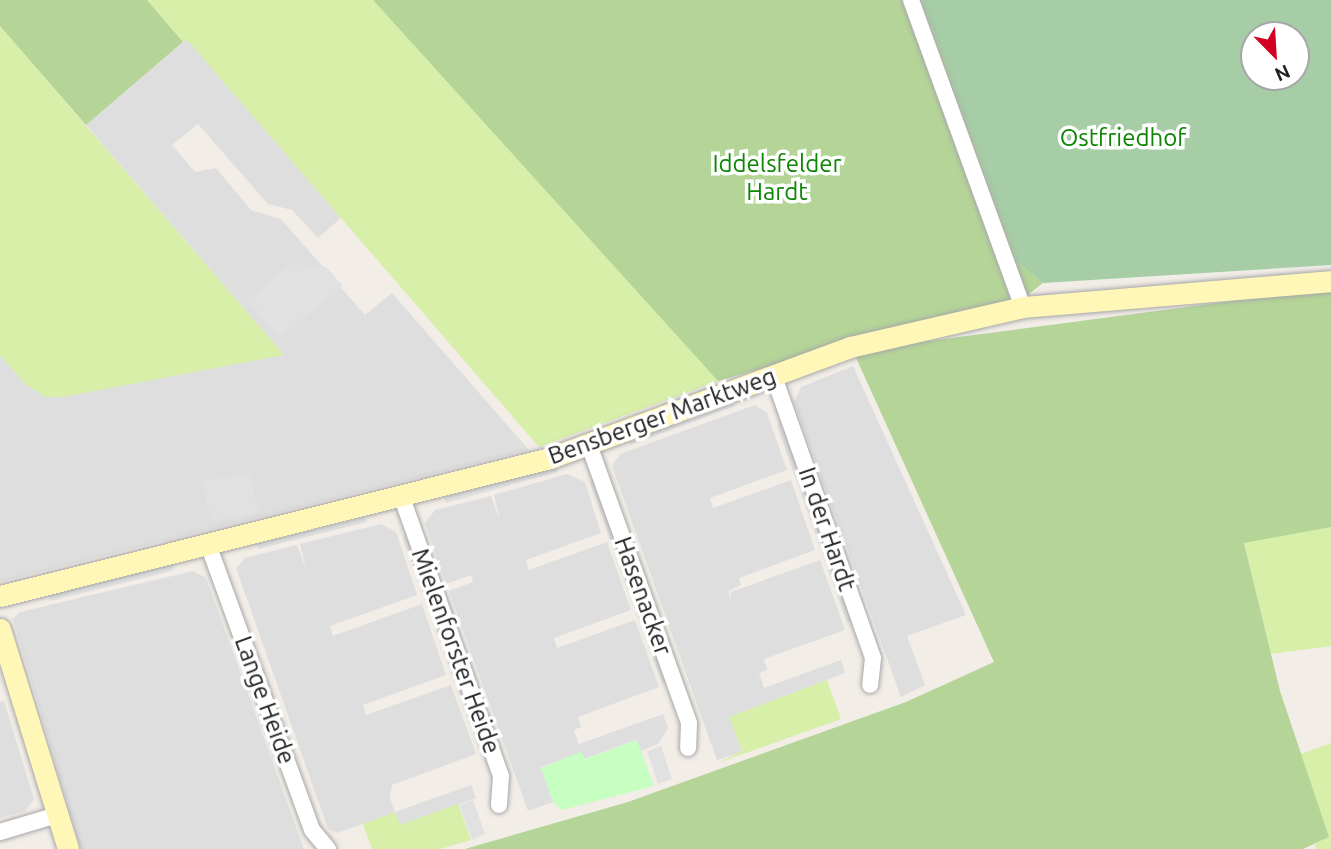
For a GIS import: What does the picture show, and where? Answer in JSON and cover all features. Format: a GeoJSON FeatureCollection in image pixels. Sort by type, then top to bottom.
{"type":"FeatureCollection","features":[{"type":"Feature","properties":{"kind":"street"},"geometry":{"type":"LineString","coordinates":[[911,0],[1023,307]]}},
{"type":"Feature","properties":{"kind":"street","name":"Bensberger Marktweg"},"geometry":{"type":"LineString","coordinates":[[0,596],[401,498],[589,445],[850,347],[1023,307],[1331,281]]}},
{"type":"Feature","properties":{"kind":"street","name":"In der Hardt"},"geometry":{"type":"LineString","coordinates":[[773,374],[873,658],[870,685]]}},
{"type":"Feature","properties":{"kind":"street","name":"Hasenacker"},"geometry":{"type":"LineString","coordinates":[[589,445],[689,723],[688,748]]}},
{"type":"Feature","properties":{"kind":"street","name":"Mielenforster Heide"},"geometry":{"type":"LineString","coordinates":[[401,498],[501,776],[499,805]]}},
{"type":"Feature","properties":{"kind":"street","name":"Lange Heide"},"geometry":{"type":"LineString","coordinates":[[209,547],[312,830],[328,849]]}},
{"type":"Feature","properties":{"kind":"street"},"geometry":{"type":"LineString","coordinates":[[0,629],[68,849]]}},
{"type":"Feature","properties":{"kind":"street"},"geometry":{"type":"LineString","coordinates":[[0,832],[57,815]]}},
{"type":"Feature","properties":{"kind":"shaded area"},"geometry":{"type":"Polygon","coordinates":[[[187,39],[341,218],[318,238],[292,210],[268,204],[198,124],[172,145],[195,172],[216,168],[251,210],[281,219],[365,315],[392,293],[529,450],[0,582],[0,355],[25,384],[284,355],[86,125],[187,39]]]}},
{"type":"Feature","properties":{"kind":"shaded area"},"geometry":{"type":"Polygon","coordinates":[[[290,264],[326,267],[343,286],[279,338],[247,300],[290,264]]]}},
{"type":"Feature","properties":{"kind":"shaded area"},"geometry":{"type":"Polygon","coordinates":[[[853,366],[966,615],[907,636],[925,685],[901,697],[794,402],[801,387],[853,366]]]}},
{"type":"Feature","properties":{"kind":"shaded area"},"geometry":{"type":"Polygon","coordinates":[[[733,400],[735,406],[630,445],[628,440],[733,400]]]}},
{"type":"Feature","properties":{"kind":"shaded area"},"geometry":{"type":"Polygon","coordinates":[[[755,405],[767,413],[787,470],[710,498],[713,508],[791,480],[815,550],[739,578],[741,585],[728,591],[730,597],[731,592],[820,560],[845,630],[764,659],[767,670],[759,673],[764,688],[841,660],[845,673],[730,717],[742,752],[717,760],[612,466],[620,454],[755,405]]]}},
{"type":"Feature","properties":{"kind":"shaded area"},"geometry":{"type":"Polygon","coordinates":[[[780,420],[854,624],[847,622],[777,426],[780,420]]]}},
{"type":"Feature","properties":{"kind":"shaded area"},"geometry":{"type":"Polygon","coordinates":[[[556,467],[558,472],[446,503],[444,497],[556,467]]]}},
{"type":"Feature","properties":{"kind":"shaded area"},"geometry":{"type":"Polygon","coordinates":[[[251,473],[258,513],[210,521],[203,481],[251,473]]]}},
{"type":"Feature","properties":{"kind":"shaded area"},"geometry":{"type":"Polygon","coordinates":[[[567,474],[585,482],[601,533],[526,560],[529,570],[607,542],[631,610],[554,638],[557,648],[635,620],[659,687],[578,717],[581,727],[574,730],[579,744],[663,714],[668,728],[658,744],[641,751],[636,740],[584,759],[581,753],[541,767],[553,802],[528,811],[449,591],[473,582],[471,575],[446,584],[425,523],[435,510],[491,496],[500,520],[494,495],[567,474]]]}},
{"type":"Feature","properties":{"kind":"shaded area"},"geometry":{"type":"Polygon","coordinates":[[[594,478],[669,685],[662,683],[590,483],[594,478]]]}},
{"type":"Feature","properties":{"kind":"shaded area"},"geometry":{"type":"Polygon","coordinates":[[[366,517],[367,522],[258,549],[257,544],[366,517]]]}},
{"type":"Feature","properties":{"kind":"shaded area"},"geometry":{"type":"Polygon","coordinates":[[[381,524],[396,532],[417,595],[330,626],[333,636],[422,604],[446,675],[363,705],[366,715],[451,685],[476,754],[392,785],[390,798],[395,812],[471,785],[476,798],[400,826],[394,813],[337,833],[328,829],[236,568],[245,558],[297,545],[306,569],[300,544],[381,524]]]}},
{"type":"Feature","properties":{"kind":"shaded area"},"geometry":{"type":"Polygon","coordinates":[[[406,531],[485,749],[479,748],[403,538],[406,531]]]}},
{"type":"Feature","properties":{"kind":"shaded area"},"geometry":{"type":"Polygon","coordinates":[[[174,564],[172,571],[50,601],[48,594],[174,564]]]}},
{"type":"Feature","properties":{"kind":"shaded area"},"geometry":{"type":"Polygon","coordinates":[[[193,571],[206,578],[304,849],[81,849],[13,619],[20,612],[193,571]]]}},
{"type":"Feature","properties":{"kind":"shaded area"},"geometry":{"type":"Polygon","coordinates":[[[4,701],[34,799],[25,811],[0,818],[0,702],[4,701]]]}},
{"type":"Feature","properties":{"kind":"shaded area"},"geometry":{"type":"Polygon","coordinates":[[[661,746],[672,779],[658,784],[647,751],[661,746]]]}},
{"type":"Feature","properties":{"kind":"shaded area"},"geometry":{"type":"Polygon","coordinates":[[[473,800],[485,834],[472,840],[459,805],[473,800]]]}},
{"type":"Feature","properties":{"kind":"green space"},"geometry":{"type":"Polygon","coordinates":[[[0,0],[147,0],[183,42],[86,125],[0,26],[0,0]]]}},
{"type":"Feature","properties":{"kind":"green space"},"geometry":{"type":"Polygon","coordinates":[[[147,0],[373,0],[718,381],[539,447],[187,40],[183,42],[147,0]]]}},
{"type":"Feature","properties":{"kind":"green space","name":"Iddelsfelder Hardt"},"geometry":{"type":"Polygon","coordinates":[[[373,0],[922,0],[1017,262],[1043,283],[1016,304],[849,343],[718,381],[373,0]]]}},
{"type":"Feature","properties":{"kind":"green space","name":"Ostfriedhof"},"geometry":{"type":"Polygon","coordinates":[[[922,0],[1331,0],[1331,265],[1043,283],[1017,262],[922,0]]]}},
{"type":"Feature","properties":{"kind":"green space"},"geometry":{"type":"Polygon","coordinates":[[[0,26],[284,355],[63,397],[46,397],[25,384],[0,355],[0,26]]]}},
{"type":"Feature","properties":{"kind":"green space"},"geometry":{"type":"Polygon","coordinates":[[[1331,288],[1331,527],[1244,543],[1280,691],[1329,837],[1303,849],[465,849],[628,802],[906,702],[994,662],[853,351],[1331,288]]]}},
{"type":"Feature","properties":{"kind":"green space"},"geometry":{"type":"Polygon","coordinates":[[[1331,527],[1331,646],[1271,654],[1244,542],[1331,527]]]}},
{"type":"Feature","properties":{"kind":"green space"},"geometry":{"type":"Polygon","coordinates":[[[827,680],[841,719],[718,763],[742,751],[729,717],[827,680]]]}},
{"type":"Feature","properties":{"kind":"green space"},"geometry":{"type":"Polygon","coordinates":[[[637,740],[654,786],[562,810],[553,802],[541,768],[581,752],[585,759],[637,740]]]}},
{"type":"Feature","properties":{"kind":"green space"},"geometry":{"type":"Polygon","coordinates":[[[1331,743],[1331,849],[1316,849],[1315,844],[1329,837],[1301,754],[1331,743]]]}},
{"type":"Feature","properties":{"kind":"green space"},"geometry":{"type":"Polygon","coordinates":[[[458,804],[471,840],[440,849],[372,849],[363,824],[395,812],[400,825],[458,804]]]}}]}
